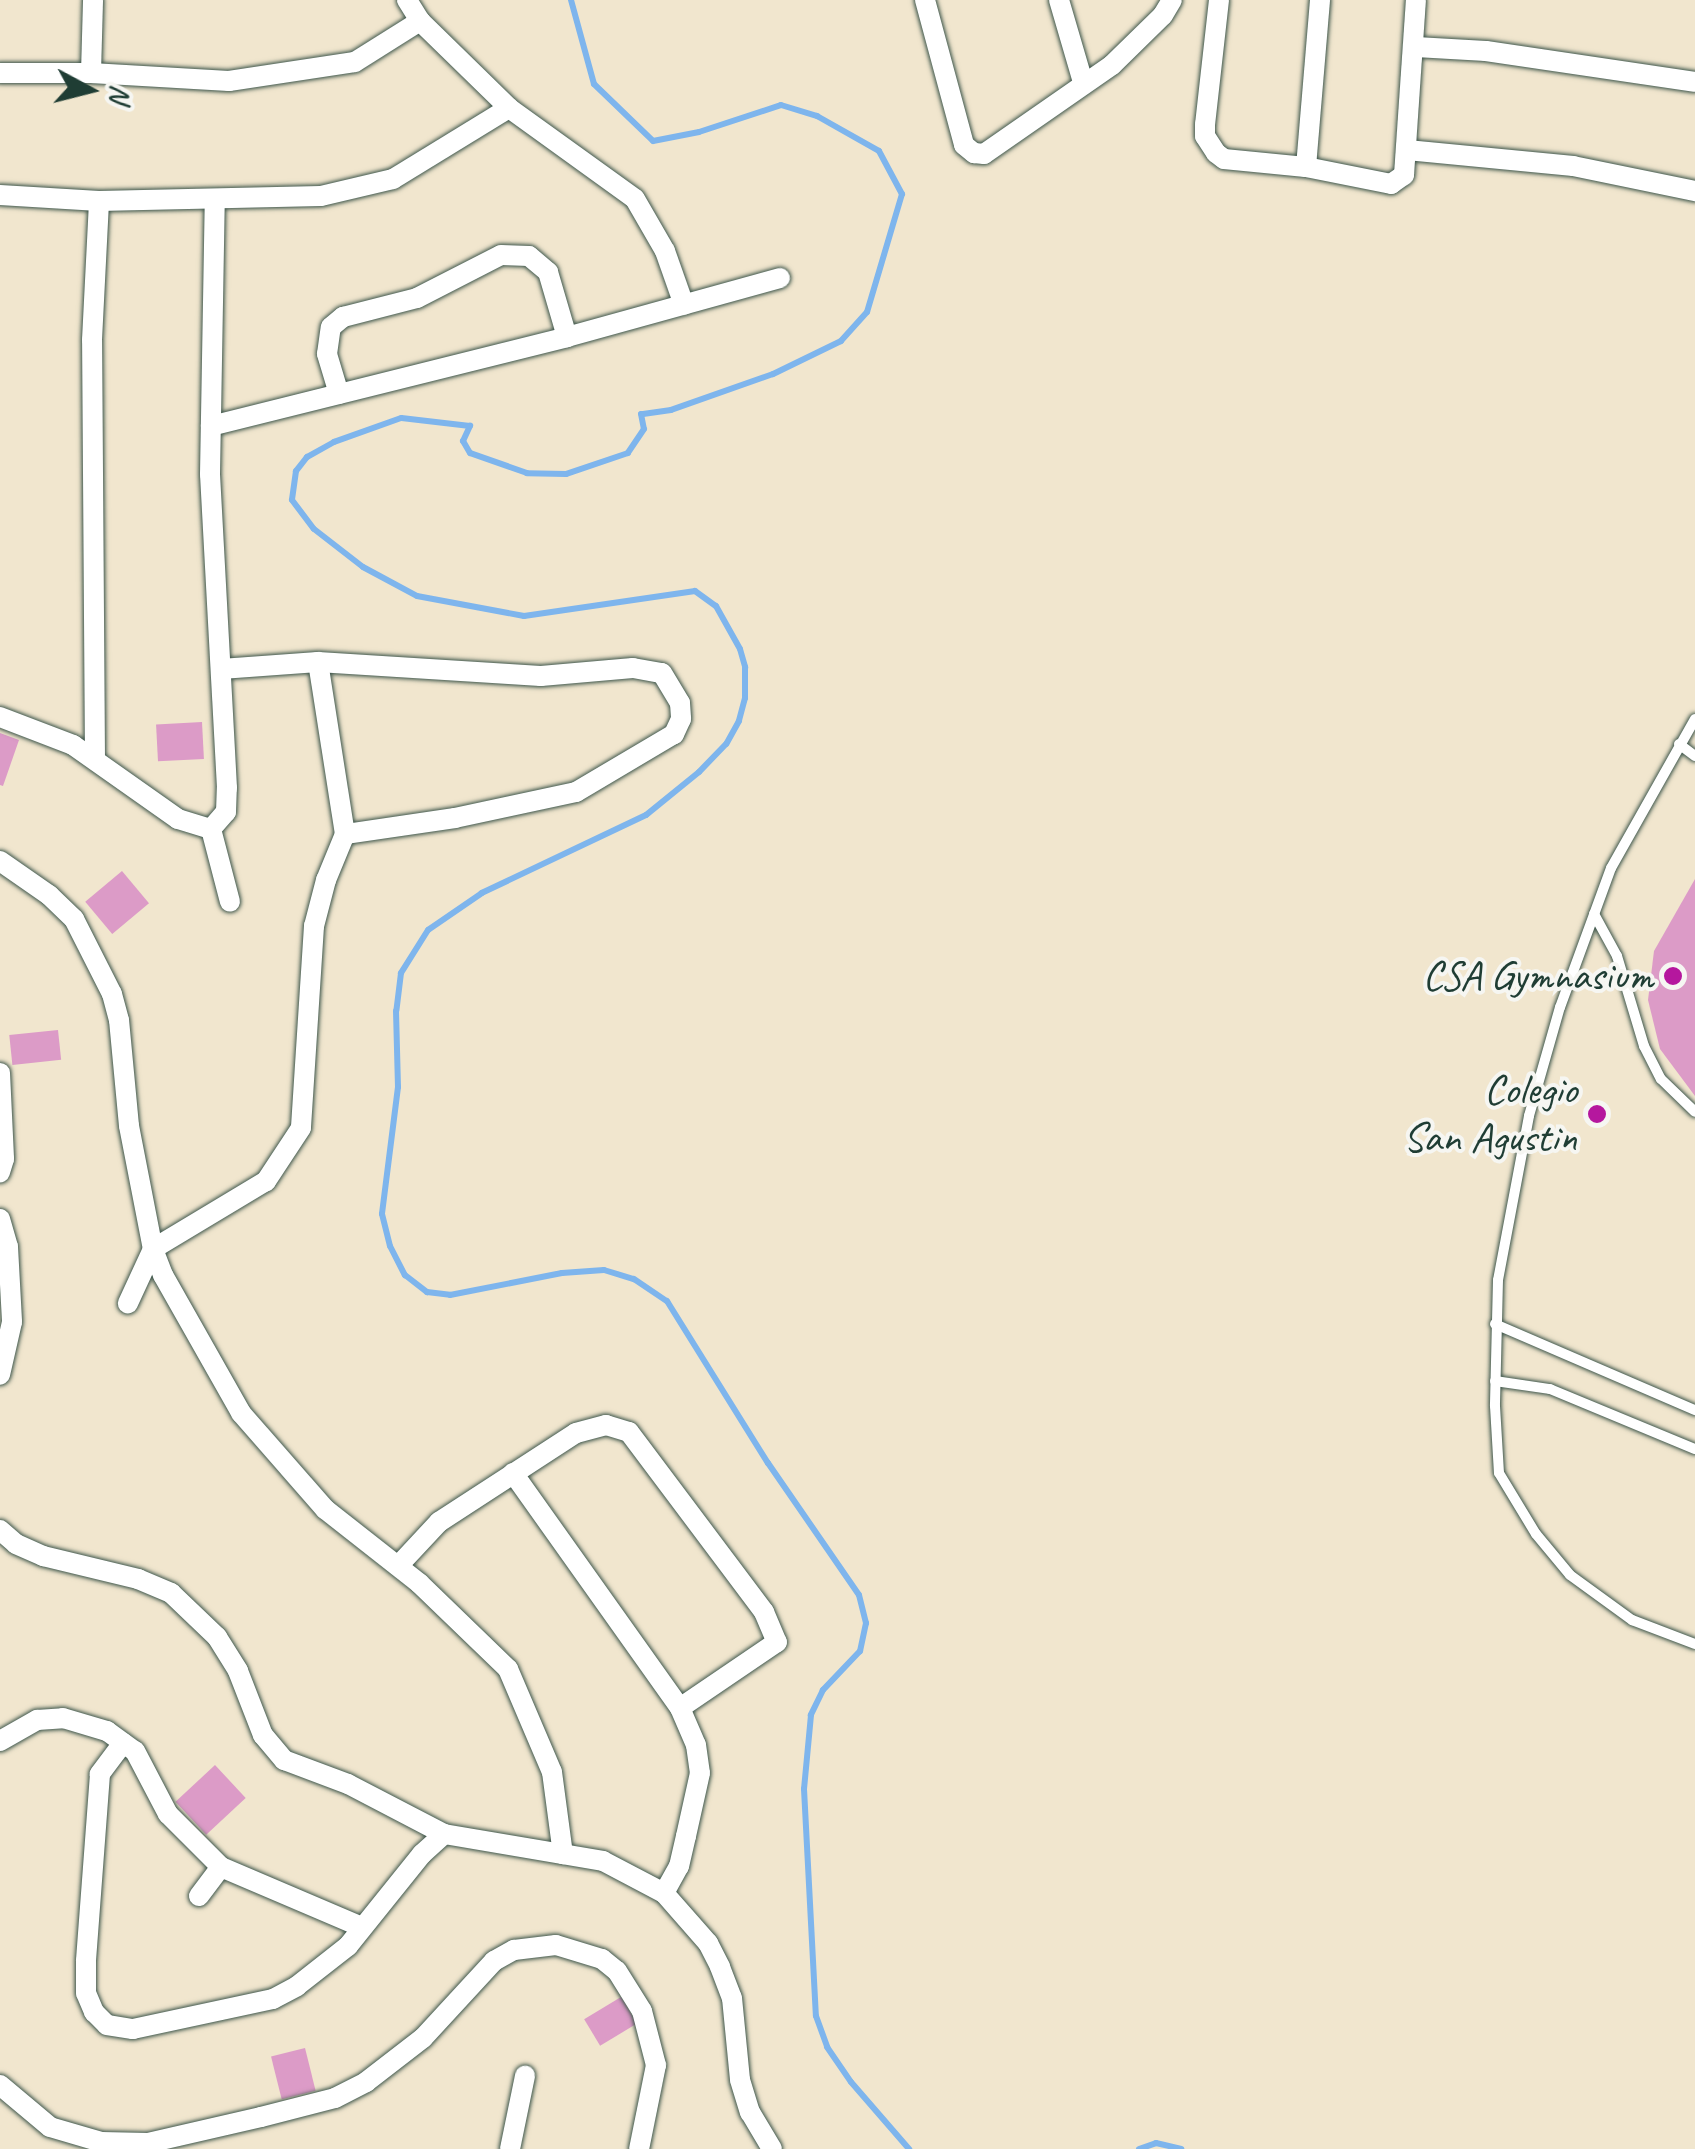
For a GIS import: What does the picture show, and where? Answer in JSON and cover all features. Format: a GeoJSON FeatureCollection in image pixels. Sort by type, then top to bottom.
{"type":"FeatureCollection","features":[{"type":"Feature","properties":{"kind":"street"},"geometry":{"type":"LineString","coordinates":[[91,73],[93,0]]}},
{"type":"Feature","properties":{"kind":"street"},"geometry":{"type":"LineString","coordinates":[[407,0],[420,22],[509,108],[636,199],[665,250],[684,305]]}},
{"type":"Feature","properties":{"kind":"street"},"geometry":{"type":"LineString","coordinates":[[926,0],[958,128],[964,146],[974,154],[994,149],[1121,57],[1164,15],[1172,0]]}},
{"type":"Feature","properties":{"kind":"street"},"geometry":{"type":"LineString","coordinates":[[1060,0],[1083,82]]}},
{"type":"Feature","properties":{"kind":"street"},"geometry":{"type":"LineString","coordinates":[[1219,0],[1205,124],[1210,146],[1224,159],[1306,167],[1391,184],[1404,175],[1416,47],[1416,0]]}},
{"type":"Feature","properties":{"kind":"street"},"geometry":{"type":"LineString","coordinates":[[1306,167],[1320,0]]}},
{"type":"Feature","properties":{"kind":"street"},"geometry":{"type":"LineString","coordinates":[[0,74],[91,73],[230,80],[355,62],[420,22]]}},
{"type":"Feature","properties":{"kind":"street"},"geometry":{"type":"LineString","coordinates":[[1416,47],[1486,52],[1695,82]]}},
{"type":"Feature","properties":{"kind":"street"},"geometry":{"type":"LineString","coordinates":[[0,195],[98,201],[321,196],[393,179],[509,108]]}},
{"type":"Feature","properties":{"kind":"street"},"geometry":{"type":"LineString","coordinates":[[1407,150],[1574,166],[1648,177],[1695,190]]}},
{"type":"Feature","properties":{"kind":"street"},"geometry":{"type":"LineString","coordinates":[[96,759],[92,340],[98,201]]}},
{"type":"Feature","properties":{"kind":"street"},"geometry":{"type":"LineString","coordinates":[[211,829],[226,812],[211,426],[215,201]]}},
{"type":"Feature","properties":{"kind":"street"},"geometry":{"type":"LineString","coordinates":[[339,394],[327,354],[331,327],[342,317],[417,298],[501,255],[529,256],[548,272],[567,337]]}},
{"type":"Feature","properties":{"kind":"street"},"geometry":{"type":"LineString","coordinates":[[211,426],[567,337],[780,278]]}},
{"type":"Feature","properties":{"kind":"street"},"geometry":{"type":"LineString","coordinates":[[221,668],[318,662],[541,676],[632,668],[662,673],[680,703],[681,719],[674,734],[576,792],[455,818],[345,834]]}},
{"type":"Feature","properties":{"kind":"street"},"geometry":{"type":"LineString","coordinates":[[128,1303],[153,1249],[266,1181],[302,1128],[314,926],[326,880],[345,834],[318,662]]}},
{"type":"Feature","properties":{"kind":"street"},"geometry":{"type":"LineString","coordinates":[[0,718],[73,744],[178,818],[211,829]]}},
{"type":"Feature","properties":{"kind":"street"},"geometry":{"type":"LineString","coordinates":[[211,829],[230,902]]}},
{"type":"Feature","properties":{"kind":"street"},"geometry":{"type":"LineString","coordinates":[[0,861],[49,895],[74,920],[112,994],[119,1020],[129,1126],[153,1249],[163,1275],[242,1413],[325,1510],[398,1566],[508,1669],[552,1772],[564,1854]]}},
{"type":"Feature","properties":{"kind":"street"},"geometry":{"type":"LineString","coordinates":[[0,1073],[4,1159],[0,1172]]}},
{"type":"Feature","properties":{"kind":"street"},"geometry":{"type":"LineString","coordinates":[[0,1219],[8,1247],[12,1322],[0,1375]]}},
{"type":"Feature","properties":{"kind":"street"},"geometry":{"type":"LineString","coordinates":[[398,1566],[439,1522],[576,1434],[606,1424],[629,1432],[764,1612],[777,1642],[680,1708]]}},
{"type":"Feature","properties":{"kind":"street"},"geometry":{"type":"LineString","coordinates":[[514,1473],[680,1708],[696,1745],[700,1773],[679,1866],[664,1893]]}},
{"type":"Feature","properties":{"kind":"street"},"geometry":{"type":"LineString","coordinates":[[0,1530],[16,1544],[43,1556],[122,1575],[171,1593],[216,1638],[238,1671],[262,1735],[284,1760],[348,1784],[444,1834],[499,1847],[603,1861],[664,1893],[708,1943],[720,1966],[732,1998],[740,2080],[750,2112],[772,2149]]}},
{"type":"Feature","properties":{"kind":"street"},"geometry":{"type":"LineString","coordinates":[[0,1741],[38,1720],[84,1721],[135,1751],[168,1814],[222,1867],[362,1927]]}},
{"type":"Feature","properties":{"kind":"street"},"geometry":{"type":"LineString","coordinates":[[124,1742],[100,1774],[86,1962],[86,1993],[94,2012],[107,2025],[134,2029],[273,1999],[318,1972],[444,1834]]}},
{"type":"Feature","properties":{"kind":"street"},"geometry":{"type":"LineString","coordinates":[[200,1896],[222,1867]]}},
{"type":"Feature","properties":{"kind":"street"},"geometry":{"type":"LineString","coordinates":[[0,2085],[50,2127],[101,2142],[148,2143],[261,2118],[335,2098],[366,2082],[423,2038],[494,1961],[514,1950],[556,1945],[602,1959],[618,1972],[642,2010],[656,2065],[639,2149]]}},
{"type":"Feature","properties":{"kind":"street"},"geometry":{"type":"LineString","coordinates":[[510,2149],[526,2076]]}},
{"type":"Feature","properties":{"kind":"lane"},"geometry":{"type":"LineString","coordinates":[[1695,719],[1611,868],[1560,1007],[1529,1116],[1498,1280],[1495,1324],[1499,1473],[1536,1534],[1591,1594],[1632,1620],[1695,1644]]}},
{"type":"Feature","properties":{"kind":"lane"},"geometry":{"type":"LineString","coordinates":[[1679,744],[1695,756]]}},
{"type":"Feature","properties":{"kind":"lane"},"geometry":{"type":"LineString","coordinates":[[1594,914],[1617,956],[1644,1046],[1660,1079],[1695,1112]]}},
{"type":"Feature","properties":{"kind":"lane"},"geometry":{"type":"LineString","coordinates":[[1495,1324],[1695,1410]]}},
{"type":"Feature","properties":{"kind":"lane"},"geometry":{"type":"LineString","coordinates":[[1495,1381],[1550,1389],[1695,1449]]}},
{"type":"Feature","properties":{"kind":"building"},"geometry":{"type":"Polygon","coordinates":[[[202,722],[204,759],[158,761],[156,724],[202,722]]]}},
{"type":"Feature","properties":{"kind":"building"},"geometry":{"type":"Polygon","coordinates":[[[0,733],[19,740],[3,786],[0,785],[0,733]]]}},
{"type":"Feature","properties":{"kind":"building"},"geometry":{"type":"Polygon","coordinates":[[[122,871],[149,903],[112,934],[85,902],[122,871]]]}},
{"type":"Feature","properties":{"kind":"building","name":"CSA Gymnasium"},"geometry":{"type":"Polygon","coordinates":[[[1695,879],[1695,1096],[1660,1049],[1648,1000],[1654,951],[1695,879]]]}},
{"type":"Feature","properties":{"kind":"building"},"geometry":{"type":"Polygon","coordinates":[[[58,1030],[61,1060],[12,1065],[9,1035],[58,1030]]]}},
{"type":"Feature","properties":{"kind":"building"},"geometry":{"type":"Polygon","coordinates":[[[215,1765],[246,1798],[206,1835],[176,1802],[215,1765]]]}},
{"type":"Feature","properties":{"kind":"building"},"geometry":{"type":"Polygon","coordinates":[[[621,1997],[637,2024],[600,2046],[584,2019],[621,1997]]]}},
{"type":"Feature","properties":{"kind":"building"},"geometry":{"type":"Polygon","coordinates":[[[305,2048],[316,2091],[282,2099],[271,2056],[305,2048]]]}},
{"type":"Feature","properties":{"kind":"waterway"},"geometry":{"type":"LineString","coordinates":[[571,0],[594,84],[653,141],[699,132],[781,105],[817,116],[879,151],[902,194],[867,312],[841,341],[773,374],[671,410],[641,414],[644,429],[628,453],[566,474],[527,473],[470,453],[463,441],[470,426],[401,418],[334,442],[307,457],[296,471],[292,500],[314,529],[363,567],[417,596],[524,616],[695,591],[716,606],[740,649],[745,667],[745,698],[739,721],[726,744],[699,772],[646,815],[482,893],[428,930],[401,973],[396,1011],[398,1087],[382,1214],[390,1246],[405,1275],[427,1292],[450,1295],[562,1273],[604,1270],[634,1279],[667,1301],[768,1463],[859,1595],[866,1623],[860,1651],[823,1690],[811,1715],[804,1789],[816,2016],[827,2047],[851,2082],[909,2149]]}},
{"type":"Feature","properties":{"kind":"waterway"},"geometry":{"type":"LineString","coordinates":[[1139,2149],[1156,2143],[1181,2149]]}},
{"type":"Feature","properties":{"kind":"place","name":"CSA Gymnasium"},"geometry":{"type":"Point","coordinates":[1673,976]}},
{"type":"Feature","properties":{"kind":"place","name":"Colegio San Agustin"},"geometry":{"type":"Point","coordinates":[1597,1114]}}]}
